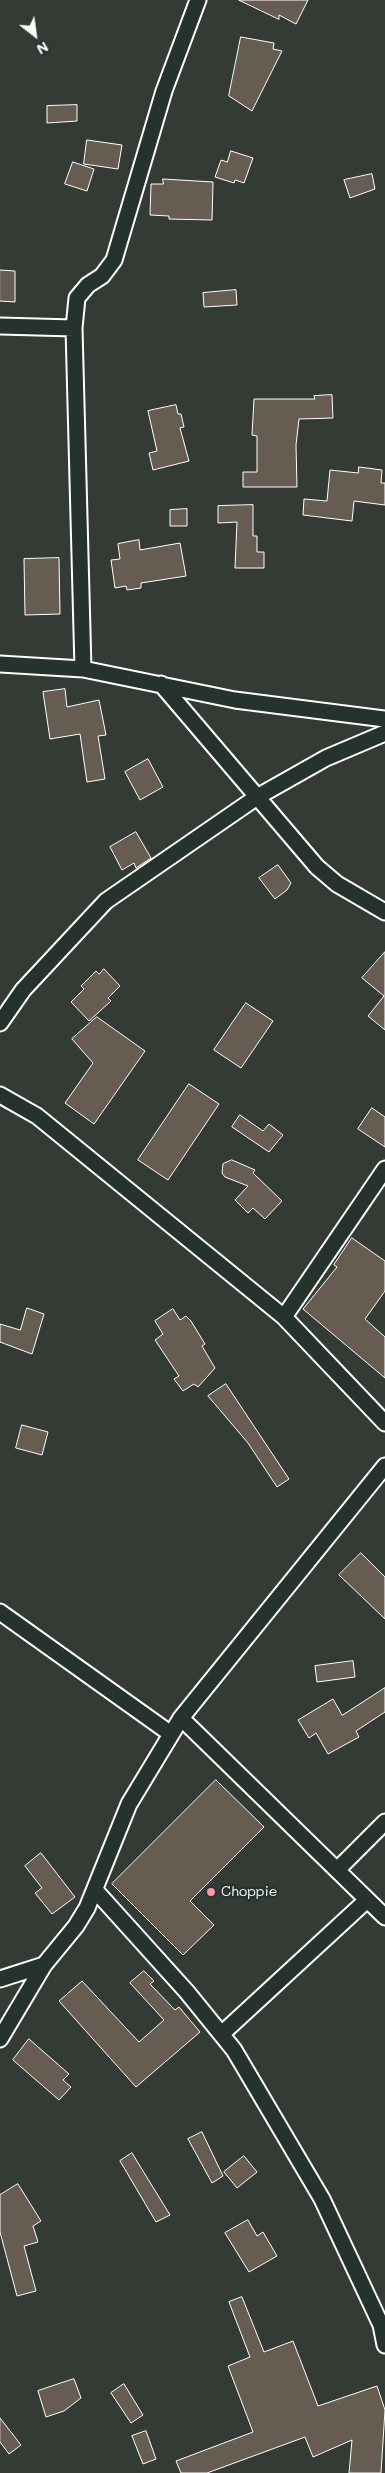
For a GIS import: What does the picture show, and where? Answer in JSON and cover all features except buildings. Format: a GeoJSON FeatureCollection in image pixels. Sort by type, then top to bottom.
{"type":"FeatureCollection","features":[{"type":"Feature","properties":{"kind":"street"},"geometry":{"type":"LineString","coordinates":[[83,669],[74,328],[77,298],[88,285],[102,276],[114,260],[164,91],[198,0]]}},
{"type":"Feature","properties":{"kind":"street"},"geometry":{"type":"LineString","coordinates":[[0,326],[74,328]]}},
{"type":"Feature","properties":{"kind":"street"},"geometry":{"type":"LineString","coordinates":[[0,664],[83,669],[235,700],[385,719]]}},
{"type":"Feature","properties":{"kind":"street"},"geometry":{"type":"LineString","coordinates":[[162,684],[317,867],[337,884],[385,912]]}},
{"type":"Feature","properties":{"kind":"street"},"geometry":{"type":"LineString","coordinates":[[0,1024],[24,990],[106,901],[257,797],[326,758],[385,733]]}},
{"type":"Feature","properties":{"kind":"street"},"geometry":{"type":"LineString","coordinates":[[0,1095],[37,1116],[284,1317],[385,1423]]}},
{"type":"Feature","properties":{"kind":"street"},"geometry":{"type":"LineString","coordinates":[[284,1317],[385,1169]]}},
{"type":"Feature","properties":{"kind":"street"},"geometry":{"type":"LineString","coordinates":[[0,2039],[44,1965],[76,1926],[95,1890],[129,1804],[181,1718],[384,1471]]}},
{"type":"Feature","properties":{"kind":"street"},"geometry":{"type":"LineString","coordinates":[[0,1612],[171,1734]]}},
{"type":"Feature","properties":{"kind":"street"},"geometry":{"type":"LineString","coordinates":[[181,1718],[385,1917]]}},
{"type":"Feature","properties":{"kind":"street"},"geometry":{"type":"LineString","coordinates":[[337,1870],[385,1822]]}},
{"type":"Feature","properties":{"kind":"street"},"geometry":{"type":"LineString","coordinates":[[95,1890],[188,1992],[234,2050],[322,2199],[381,2325],[385,2345]]}},
{"type":"Feature","properties":{"kind":"street"},"geometry":{"type":"LineString","coordinates":[[227,2029],[367,1900]]}},
{"type":"Feature","properties":{"kind":"street"},"geometry":{"type":"LineString","coordinates":[[0,1979],[44,1965]]}},
{"type":"Feature","properties":{"kind":"place","name":"Choppie"},"geometry":{"type":"Point","coordinates":[211,1892]}}]}
